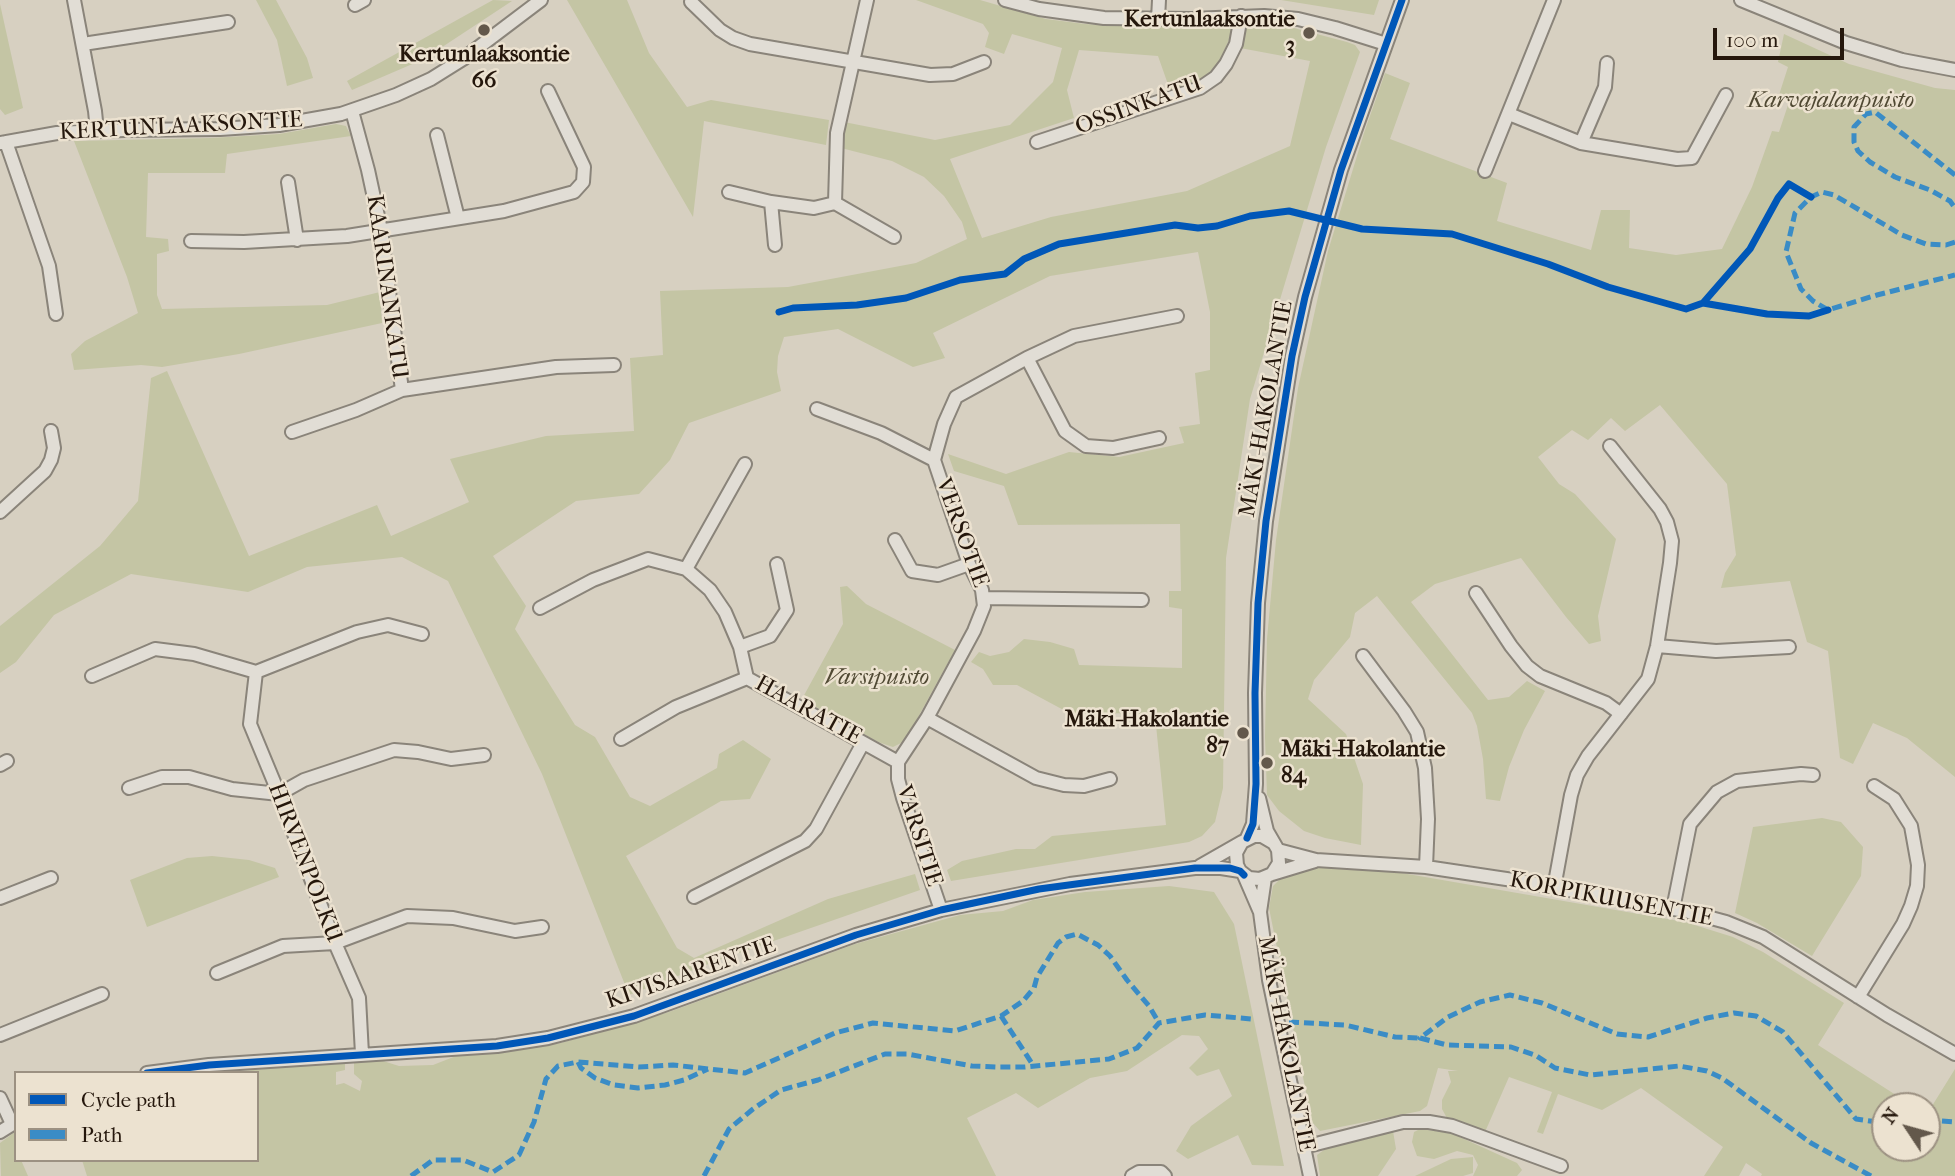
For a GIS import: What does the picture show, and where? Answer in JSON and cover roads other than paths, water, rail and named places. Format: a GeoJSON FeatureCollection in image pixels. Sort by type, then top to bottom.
{"type":"FeatureCollection","features":[{"type":"Feature","properties":{"kind":"street"},"geometry":{"type":"LineString","coordinates":[[74,0],[97,131]]}},
{"type":"Feature","properties":{"kind":"street","name":"KERTUNLAAKSONTIE"},"geometry":{"type":"LineString","coordinates":[[3,142],[57,133],[279,125],[352,111],[431,79],[463,59],[527,5],[541,0]]}},
{"type":"Feature","properties":{"kind":"street"},"geometry":{"type":"LineString","coordinates":[[835,203],[837,132],[867,0]]}},
{"type":"Feature","properties":{"kind":"street"},"geometry":{"type":"LineString","coordinates":[[1005,0],[1079,15],[1158,19],[1241,16],[1298,19],[1386,44]]}},
{"type":"Feature","properties":{"kind":"street"},"geometry":{"type":"LineString","coordinates":[[1158,19],[1159,0]]}},
{"type":"Feature","properties":{"kind":"street","name":"MÄKI-HAKOLANTIE"},"geometry":{"type":"LineString","coordinates":[[1245,840],[1253,824],[1258,603],[1277,440],[1305,297],[1323,231],[1341,170],[1402,0]]}},
{"type":"Feature","properties":{"kind":"street"},"geometry":{"type":"LineString","coordinates":[[1485,171],[1554,0]]}},
{"type":"Feature","properties":{"kind":"street"},"geometry":{"type":"LineString","coordinates":[[1741,0],[1846,43],[1902,60],[1955,70]]}},
{"type":"Feature","properties":{"kind":"street"},"geometry":{"type":"LineString","coordinates":[[691,2],[720,30],[750,44],[930,75],[953,74],[984,62]]}},
{"type":"Feature","properties":{"kind":"street","name":"OSSINKATU"},"geometry":{"type":"LineString","coordinates":[[1037,142],[1200,88],[1216,77],[1226,64],[1236,44],[1241,16]]}},
{"type":"Feature","properties":{"kind":"street"},"geometry":{"type":"LineString","coordinates":[[83,44],[228,22]]}},
{"type":"Feature","properties":{"kind":"street"},"geometry":{"type":"LineString","coordinates":[[1581,143],[1605,87],[1607,64]]}},
{"type":"Feature","properties":{"kind":"street"},"geometry":{"type":"LineString","coordinates":[[191,241],[337,237],[504,211],[574,192],[583,182],[584,167],[548,91]]}},
{"type":"Feature","properties":{"kind":"street"},"geometry":{"type":"LineString","coordinates":[[1509,114],[1581,143],[1677,159],[1692,158],[1726,95]]}},
{"type":"Feature","properties":{"kind":"street","name":"KAARINANKATU"},"geometry":{"type":"LineString","coordinates":[[292,432],[356,410],[402,390],[381,230],[352,111]]}},
{"type":"Feature","properties":{"kind":"street"},"geometry":{"type":"LineString","coordinates":[[437,135],[458,218]]}},
{"type":"Feature","properties":{"kind":"street"},"geometry":{"type":"LineString","coordinates":[[3,142],[49,266],[57,314]]}},
{"type":"Feature","properties":{"kind":"street"},"geometry":{"type":"LineString","coordinates":[[288,182],[297,240]]}},
{"type":"Feature","properties":{"kind":"street"},"geometry":{"type":"LineString","coordinates":[[729,192],[814,208],[835,203],[894,237]]}},
{"type":"Feature","properties":{"kind":"street"},"geometry":{"type":"LineString","coordinates":[[771,202],[775,245]]}},
{"type":"Feature","properties":{"kind":"street","name":"VERSOTIE"},"geometry":{"type":"LineString","coordinates":[[898,762],[927,718],[974,631],[984,606],[984,597],[969,564],[934,460],[944,424],[956,397],[1074,336],[1177,316]]}},
{"type":"Feature","properties":{"kind":"street"},"geometry":{"type":"LineString","coordinates":[[1027,358],[1065,432],[1086,446],[1113,448],[1159,438]]}},
{"type":"Feature","properties":{"kind":"street"},"geometry":{"type":"LineString","coordinates":[[402,390],[556,367],[614,365]]}},
{"type":"Feature","properties":{"kind":"street"},"geometry":{"type":"LineString","coordinates":[[817,410],[881,433],[934,460]]}},
{"type":"Feature","properties":{"kind":"street"},"geometry":{"type":"LineString","coordinates":[[0,512],[45,471],[54,448],[51,431]]}},
{"type":"Feature","properties":{"kind":"street"},"geometry":{"type":"LineString","coordinates":[[1554,888],[1570,795],[1577,775],[1588,756],[1648,679],[1657,646],[1672,541],[1660,509],[1610,446]]}},
{"type":"Feature","properties":{"kind":"street"},"geometry":{"type":"LineString","coordinates":[[686,569],[745,464]]}},
{"type":"Feature","properties":{"kind":"street"},"geometry":{"type":"LineString","coordinates":[[895,540],[912,570],[938,575],[969,564]]}},
{"type":"Feature","properties":{"kind":"street","name":"HAARATIE"},"geometry":{"type":"LineString","coordinates":[[540,608],[593,580],[648,559],[686,569],[710,590],[725,612],[740,647],[747,678],[898,762]]}},
{"type":"Feature","properties":{"kind":"street"},"geometry":{"type":"LineString","coordinates":[[740,647],[770,636],[787,610],[777,564]]}},
{"type":"Feature","properties":{"kind":"street"},"geometry":{"type":"LineString","coordinates":[[1476,593],[1527,666],[1540,676],[1606,703],[1621,714]]}},
{"type":"Feature","properties":{"kind":"street"},"geometry":{"type":"LineString","coordinates":[[984,597],[1142,600]]}},
{"type":"Feature","properties":{"kind":"street"},"geometry":{"type":"LineString","coordinates":[[92,676],[155,649],[194,654],[256,672],[357,632],[388,625],[422,634]]}},
{"type":"Feature","properties":{"kind":"street"},"geometry":{"type":"LineString","coordinates":[[1657,646],[1716,651],[1789,647]]}},
{"type":"Feature","properties":{"kind":"street"},"geometry":{"type":"LineString","coordinates":[[1363,656],[1417,732],[1425,768],[1428,819],[1426,867]]}},
{"type":"Feature","properties":{"kind":"street","name":"HIRVENPOLKU"},"geometry":{"type":"LineString","coordinates":[[256,672],[250,724],[359,998],[362,1054]]}},
{"type":"Feature","properties":{"kind":"street"},"geometry":{"type":"LineString","coordinates":[[621,739],[676,707],[747,678]]}},
{"type":"Feature","properties":{"kind":"street"},"geometry":{"type":"LineString","coordinates":[[927,718],[1036,778],[1064,785],[1084,786],[1110,779]]}},
{"type":"Feature","properties":{"kind":"street"},"geometry":{"type":"LineString","coordinates":[[694,897],[805,841],[816,829],[863,743]]}},
{"type":"Feature","properties":{"kind":"street"},"geometry":{"type":"LineString","coordinates":[[129,788],[162,777],[189,777],[232,789],[279,794],[304,780],[394,750],[451,759],[484,755]]}},
{"type":"Feature","properties":{"kind":"street","name":"VARSITIE"},"geometry":{"type":"LineString","coordinates":[[898,762],[898,779],[903,798],[941,910]]}},
{"type":"Feature","properties":{"kind":"street"},"geometry":{"type":"LineString","coordinates":[[1673,909],[1690,824],[1717,792],[1737,781],[1813,775]]}},
{"type":"Feature","properties":{"kind":"street","name":"MÄKI-HAKOLANTIE"},"geometry":{"type":"LineString","coordinates":[[1256,784],[1264,821],[1276,846]]}},
{"type":"Feature","properties":{"kind":"street"},"geometry":{"type":"LineString","coordinates":[[1858,997],[1903,924],[1912,906],[1917,886],[1918,865],[1911,826],[1894,799],[1874,786]]}},
{"type":"Feature","properties":{"kind":"street"},"geometry":{"type":"LineString","coordinates":[[1262,836],[1276,846],[1279,863],[1269,876],[1254,879],[1242,873],[1237,865],[1236,853],[1245,840],[1262,836]]}},
{"type":"Feature","properties":{"kind":"street","name":"KIVISAARENTIE"},"geometry":{"type":"LineString","coordinates":[[1195,869],[1245,840]]}},
{"type":"Feature","properties":{"kind":"street","name":"KORPIKUUSENTIE"},"geometry":{"type":"LineString","coordinates":[[1276,846],[1316,860],[1426,867],[1673,909],[1727,922],[1763,937],[1955,1054]]}},
{"type":"Feature","properties":{"kind":"street","name":"KORPIKUUSENTIE"},"geometry":{"type":"LineString","coordinates":[[1269,876],[1316,860]]}},
{"type":"Feature","properties":{"kind":"street","name":"KIVISAARENTIE"},"geometry":{"type":"LineString","coordinates":[[162,1071],[209,1065],[498,1046],[590,1029],[634,1016],[856,935],[941,910],[1039,889],[1195,869],[1221,868],[1242,873]]}},
{"type":"Feature","properties":{"kind":"street","name":"MÄKI-HAKOLANTIE"},"geometry":{"type":"LineString","coordinates":[[1242,873],[1260,912],[1269,980],[1310,1176]]}},
{"type":"Feature","properties":{"kind":"street","name":"MÄKI-HAKOLANTIE"},"geometry":{"type":"LineString","coordinates":[[1260,912],[1269,876]]}},
{"type":"Feature","properties":{"kind":"street"},"geometry":{"type":"LineString","coordinates":[[0,898],[51,878]]}},
{"type":"Feature","properties":{"kind":"street"},"geometry":{"type":"LineString","coordinates":[[217,973],[283,946],[335,943],[407,916],[453,918],[515,931],[542,927]]}},
{"type":"Feature","properties":{"kind":"street"},"geometry":{"type":"LineString","coordinates":[[0,1035],[102,994]]}},
{"type":"Feature","properties":{"kind":"street"},"geometry":{"type":"LineString","coordinates":[[0,1098],[14,1123],[0,1132]]}},
{"type":"Feature","properties":{"kind":"street"},"geometry":{"type":"LineString","coordinates":[[1304,1147],[1403,1122],[1429,1122],[1452,1126],[1562,1166]]}},
{"type":"Feature","properties":{"kind":"street"},"geometry":{"type":"LineString","coordinates":[[1132,1176],[1139,1172],[1161,1172],[1165,1176]]}},
{"type":"Feature","properties":{"kind":"place","name":"Kertunlaaksontie 66"},"geometry":{"type":"Point","coordinates":[484,30]}},
{"type":"Feature","properties":{"kind":"place","name":"Kertunlaaksontie 3"},"geometry":{"type":"Point","coordinates":[1309,33]}},
{"type":"Feature","properties":{"kind":"place","name":"Mäki-Hakolantie 87"},"geometry":{"type":"Point","coordinates":[1243,733]}},
{"type":"Feature","properties":{"kind":"place","name":"Mäki-Hakolantie 84"},"geometry":{"type":"Point","coordinates":[1267,763]}},
{"type":"Feature","properties":{"kind":"park label","name":"Karvajalanpuisto"},"geometry":{"type":"Point","coordinates":[1831,101]}},
{"type":"Feature","properties":{"kind":"park label","name":"Varsipuisto"},"geometry":{"type":"Point","coordinates":[877,678]}}]}
